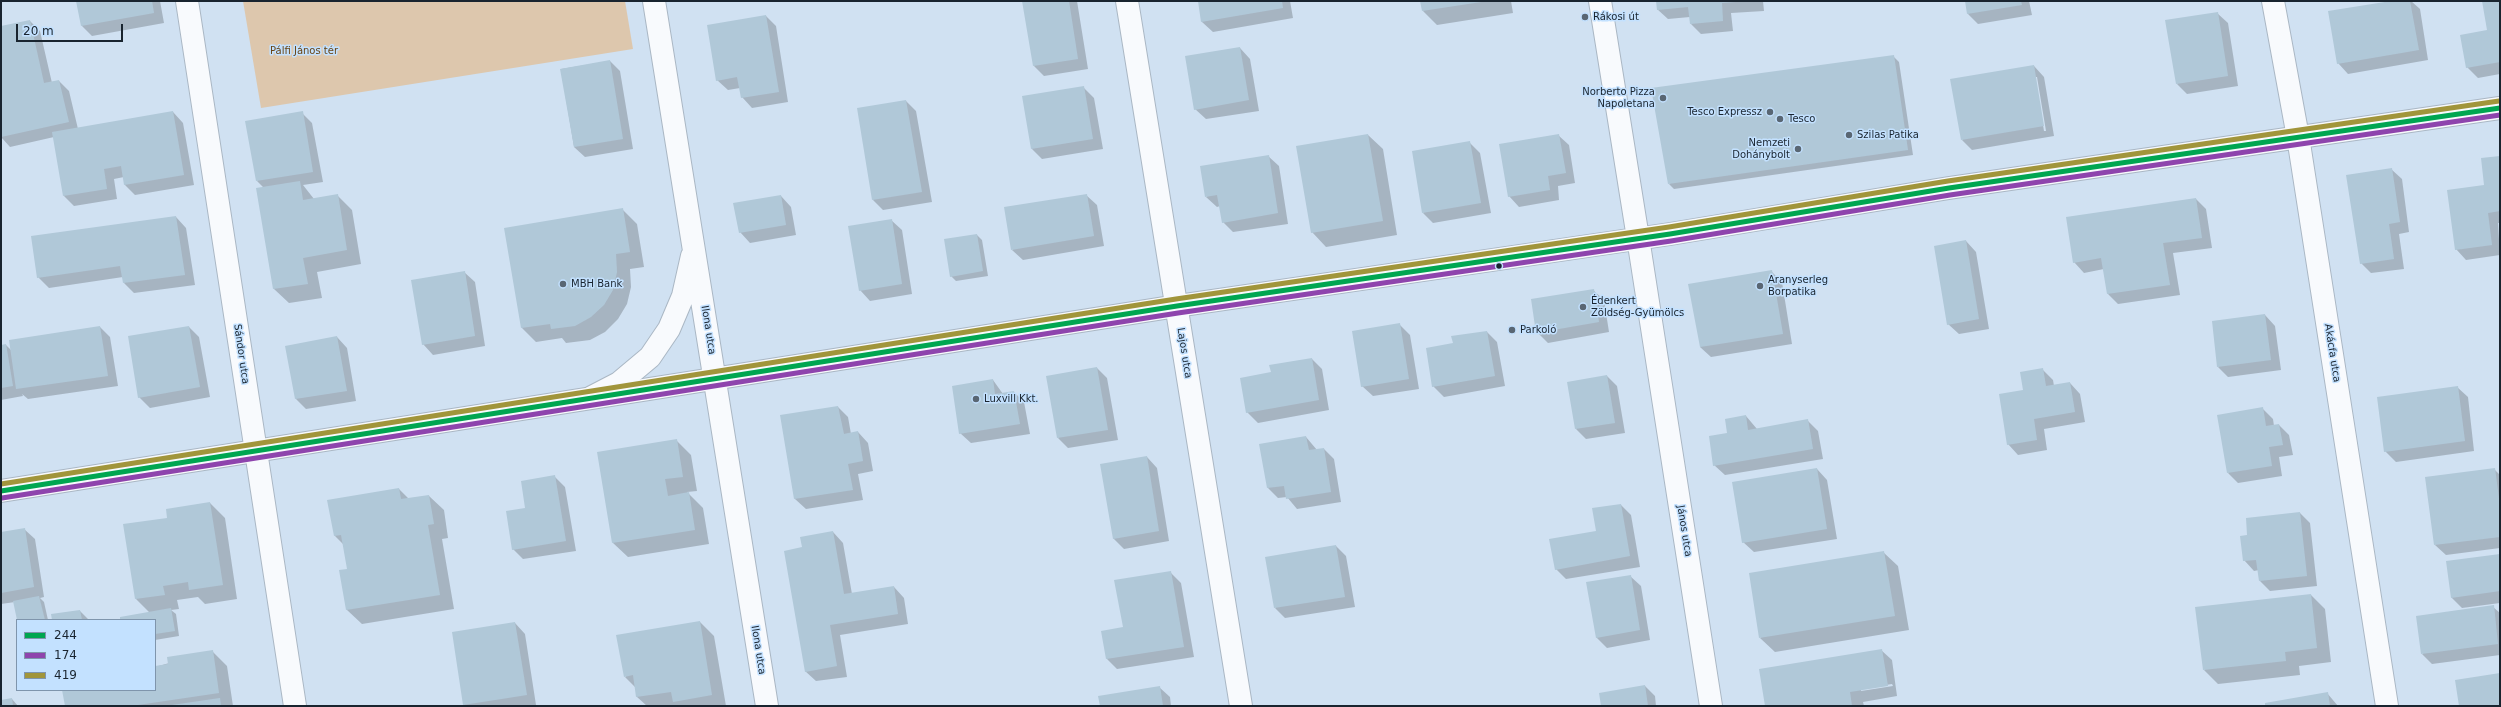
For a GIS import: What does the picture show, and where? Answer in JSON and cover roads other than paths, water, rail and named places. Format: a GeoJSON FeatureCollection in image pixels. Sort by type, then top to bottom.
{"type":"FeatureCollection","features":[{"type":"Feature","properties":{"kind":"street","name":"Sándor utca"},"geometry":{"type":"LineString","coordinates":[[187,1],[206,113],[255,451],[296,706]]}},
{"type":"Feature","properties":{"kind":"street","name":"Ilona utca"},"geometry":{"type":"LineString","coordinates":[[654,1],[716,379],[767,706]]}},
{"type":"Feature","properties":{"kind":"street","name":"Lajos utca"},"geometry":{"type":"LineString","coordinates":[[1127,1],[1241,706]]}},
{"type":"Feature","properties":{"kind":"street","name":"János utca"},"geometry":{"type":"LineString","coordinates":[[1600,1],[1711,706]]}},
{"type":"Feature","properties":{"kind":"street","name":"Akácfa utca"},"geometry":{"type":"LineString","coordinates":[[2273,1],[2298,137],[2388,706]]}},
{"type":"Feature","properties":{"kind":"street"},"geometry":{"type":"LineString","coordinates":[[1,491],[1177,306],[1638,238],[1949,188],[2500,108]]}},
{"type":"Feature","properties":{"kind":"street"},"geometry":{"type":"LineString","coordinates":[[587,400],[619,383],[650,358],[669,329],[683,296],[694,245]]}},
{"type":"Feature","properties":{"kind":"place","name":"Rákosi út"},"geometry":{"type":"Point","coordinates":[1585,17]}},
{"type":"Feature","properties":{"kind":"place","name":"Norberto Pizza Napoletana"},"geometry":{"type":"Point","coordinates":[1663,98]}},
{"type":"Feature","properties":{"kind":"place","name":"Tesco Expressz"},"geometry":{"type":"Point","coordinates":[1770,112]}},
{"type":"Feature","properties":{"kind":"place","name":"Tesco"},"geometry":{"type":"Point","coordinates":[1780,119]}},
{"type":"Feature","properties":{"kind":"place","name":"Szilas Patika"},"geometry":{"type":"Point","coordinates":[1849,135]}},
{"type":"Feature","properties":{"kind":"place","name":"Nemzeti Dohánybolt"},"geometry":{"type":"Point","coordinates":[1798,149]}},
{"type":"Feature","properties":{"kind":"place","name":"MBH Bank"},"geometry":{"type":"Point","coordinates":[563,284]}},
{"type":"Feature","properties":{"kind":"place","name":"Aranyserleg Borpatika"},"geometry":{"type":"Point","coordinates":[1760,286]}},
{"type":"Feature","properties":{"kind":"place","name":"Édenkert Zöldség-Gyümölcs"},"geometry":{"type":"Point","coordinates":[1583,307]}},
{"type":"Feature","properties":{"kind":"place","name":"Parkoló"},"geometry":{"type":"Point","coordinates":[1512,330]}},
{"type":"Feature","properties":{"kind":"place","name":"Luxvill Kkt."},"geometry":{"type":"Point","coordinates":[976,399]}},
{"type":"Feature","properties":{"kind":"park label","name":"Pálfi János tér"},"geometry":{"type":"Point","coordinates":[304,51]}}]}
